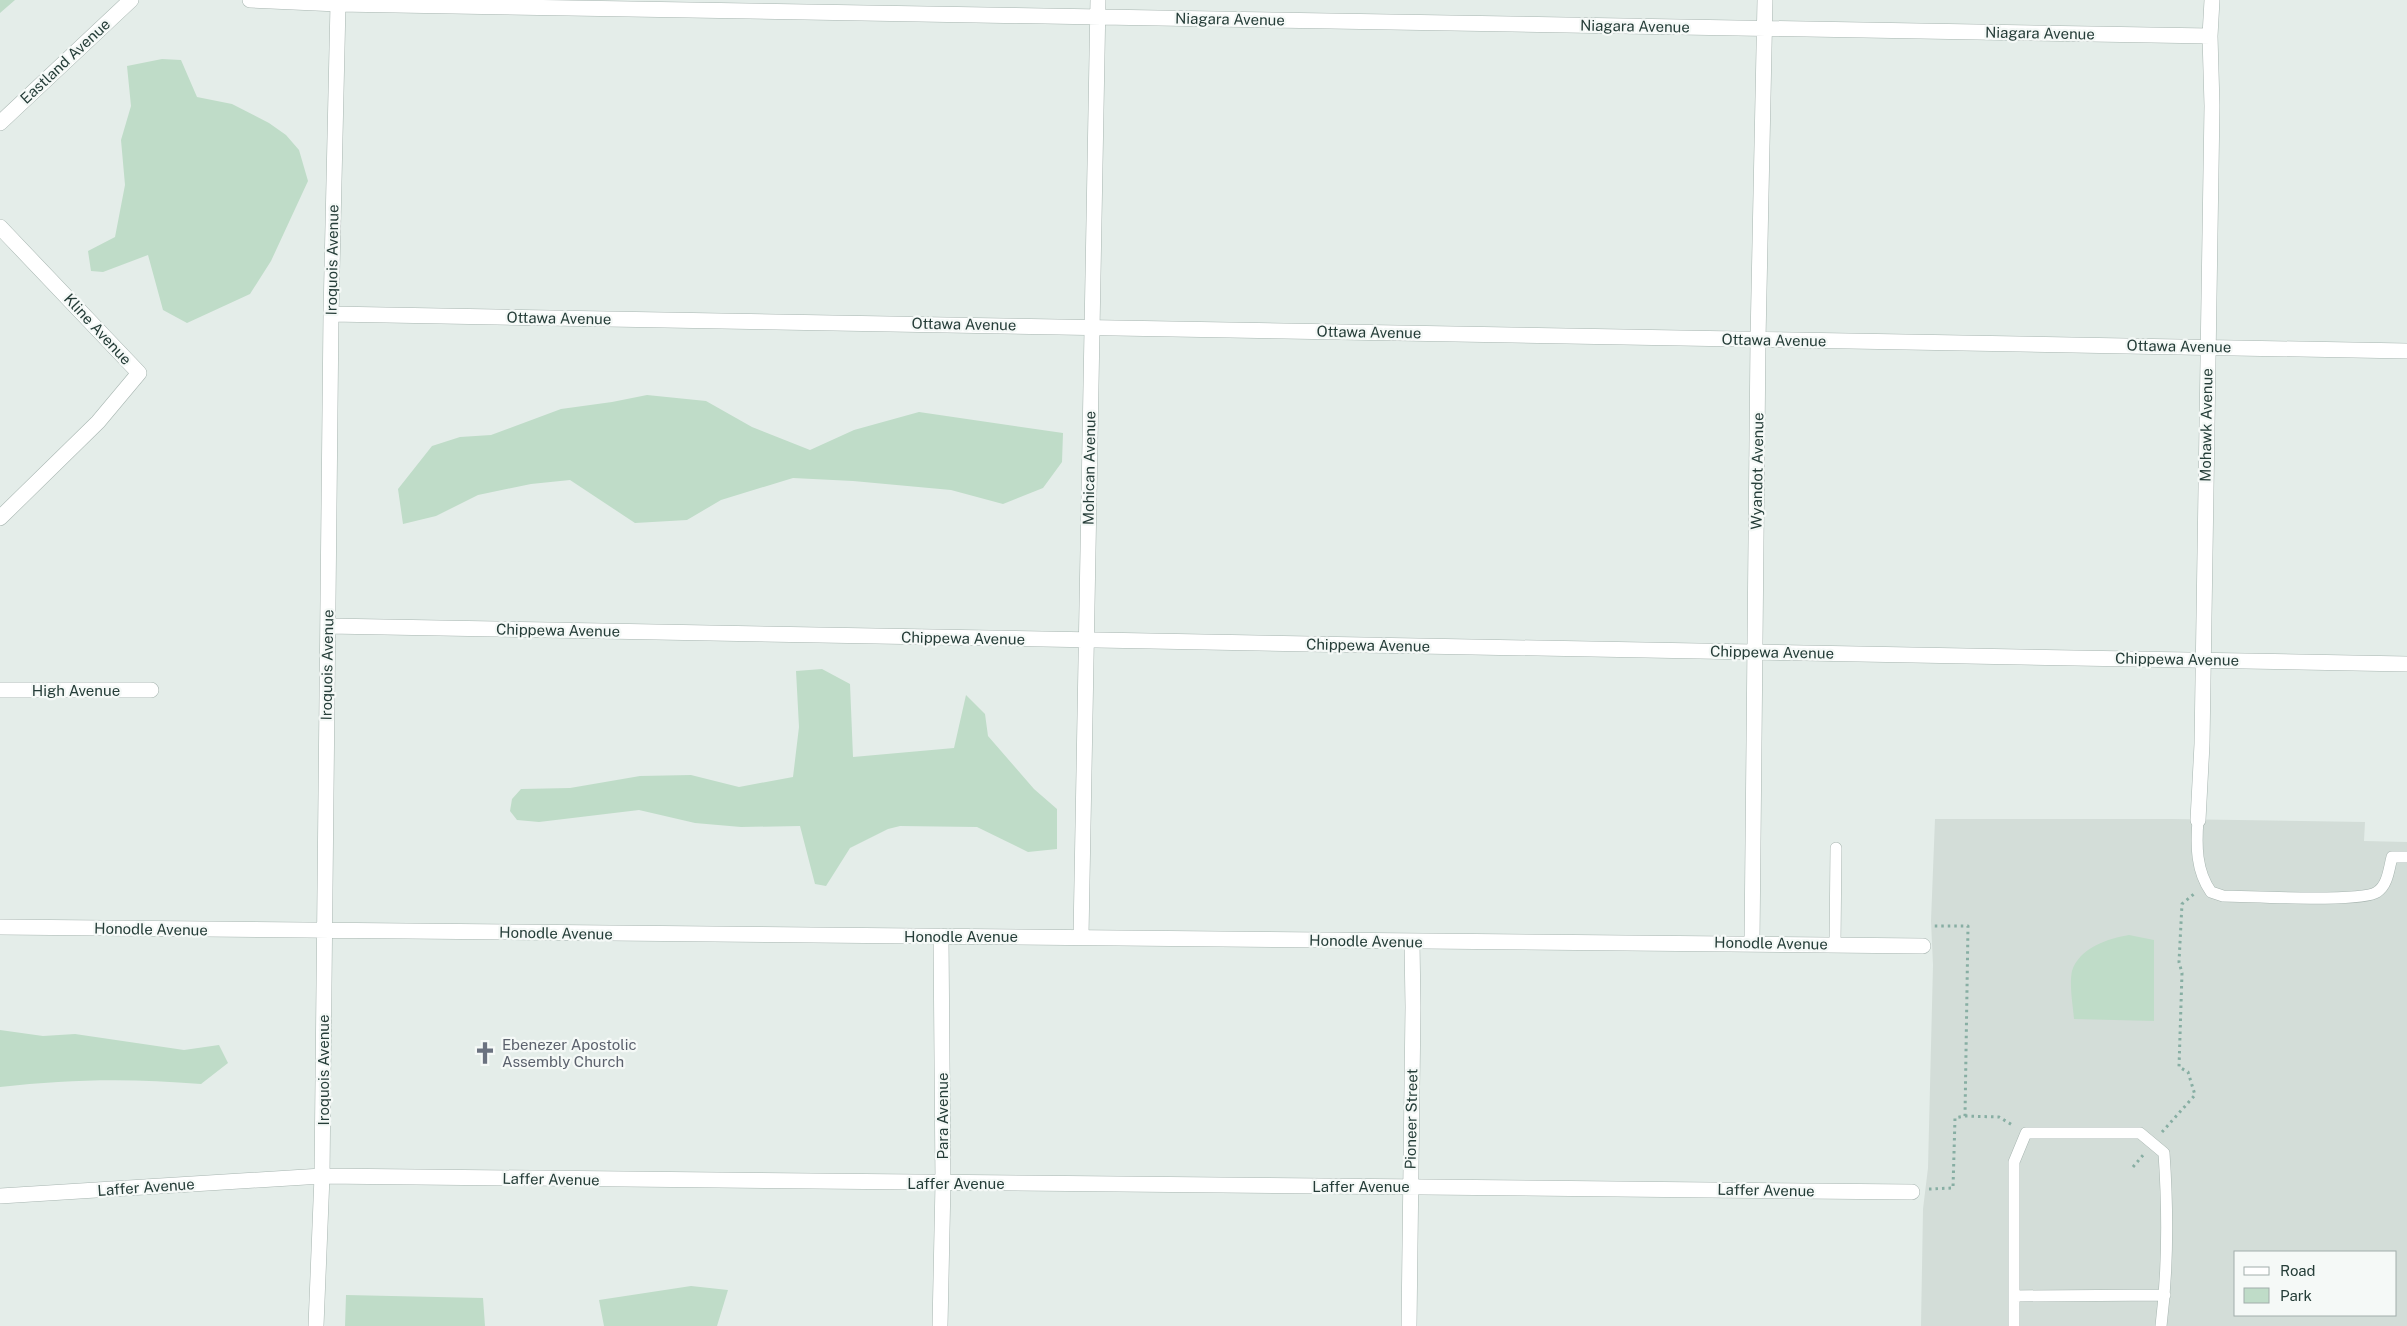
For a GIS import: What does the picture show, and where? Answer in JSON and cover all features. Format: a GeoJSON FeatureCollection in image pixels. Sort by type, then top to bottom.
{"type":"FeatureCollection","features":[{"type":"Feature","properties":{"kind":"street","name":"Eastland Avenue"},"geometry":{"type":"LineString","coordinates":[[0,123],[130,0]]}},
{"type":"Feature","properties":{"kind":"street","name":"Niagara Avenue"},"geometry":{"type":"LineString","coordinates":[[250,0],[338,4],[2210,36]]}},
{"type":"Feature","properties":{"kind":"street","name":"Mohican Avenue"},"geometry":{"type":"LineString","coordinates":[[1081,936],[1098,0]]}},
{"type":"Feature","properties":{"kind":"street","name":"Wyandot Avenue"},"geometry":{"type":"LineString","coordinates":[[1752,943],[1758,340],[1765,0]]}},
{"type":"Feature","properties":{"kind":"street","name":"Mohawk Avenue"},"geometry":{"type":"LineString","coordinates":[[2198,820],[2202,744],[2212,106],[2210,36],[2212,0]]}},
{"type":"Feature","properties":{"kind":"street","name":"Iroquois Avenue"},"geometry":{"type":"LineString","coordinates":[[316,1326],[322,1176],[323,931],[331,314],[338,4]]}},
{"type":"Feature","properties":{"kind":"street","name":"Kline Avenue"},"geometry":{"type":"LineString","coordinates":[[0,227],[139,373],[98,422],[0,518]]}},
{"type":"Feature","properties":{"kind":"street","name":"Ottawa Avenue"},"geometry":{"type":"LineString","coordinates":[[331,314],[1091,326],[2407,351]]}},
{"type":"Feature","properties":{"kind":"street","name":"Chippewa Avenue"},"geometry":{"type":"LineString","coordinates":[[328,626],[2407,664]]}},
{"type":"Feature","properties":{"kind":"street","name":"High Avenue"},"geometry":{"type":"LineString","coordinates":[[0,690],[151,690]]}},
{"type":"Feature","properties":{"kind":"street","name":"Honodle Avenue"},"geometry":{"type":"LineString","coordinates":[[0,927],[1081,936],[1412,942],[1752,943],[1923,946]]}},
{"type":"Feature","properties":{"kind":"street","name":"Para Avenue"},"geometry":{"type":"LineString","coordinates":[[940,1326],[942,936]]}},
{"type":"Feature","properties":{"kind":"street","name":"Pioneer Street"},"geometry":{"type":"LineString","coordinates":[[1409,1326],[1413,1017],[1412,942]]}},
{"type":"Feature","properties":{"kind":"street","name":"Laffer Avenue"},"geometry":{"type":"LineString","coordinates":[[0,1196],[322,1176],[1912,1192]]}},
{"type":"Feature","properties":{"kind":"lane"},"geometry":{"type":"LineString","coordinates":[[2198,820],[2196,847],[2202,881],[2210,892],[2223,896],[2356,898],[2377,892],[2386,883],[2392,857],[2407,857]]}},
{"type":"Feature","properties":{"kind":"lane"},"geometry":{"type":"LineString","coordinates":[[1834,944],[1836,848]]}},
{"type":"Feature","properties":{"kind":"lane"},"geometry":{"type":"LineString","coordinates":[[2014,1326],[2014,1162],[2026,1133],[2140,1133],[2164,1153],[2166,1190],[2165,1295],[2162,1326]]}},
{"type":"Feature","properties":{"kind":"lane"},"geometry":{"type":"LineString","coordinates":[[2014,1296],[2165,1295]]}},
{"type":"Feature","properties":{"kind":"path"},"geometry":{"type":"LineString","coordinates":[[2133,1167],[2195,1095],[2188,1072],[2179,1066],[2182,904],[2205,885]]}},
{"type":"Feature","properties":{"kind":"path"},"geometry":{"type":"LineString","coordinates":[[1931,926],[1968,926],[1965,1116]]}},
{"type":"Feature","properties":{"kind":"path"},"geometry":{"type":"LineString","coordinates":[[1933,1189],[1953,1188],[1955,1118],[1965,1116],[1999,1116],[2026,1133]]}},
{"type":"Feature","properties":{"kind":"shaded area"},"geometry":{"type":"Polygon","coordinates":[[[1935,819],[2171,819],[2365,822],[2364,841],[2407,842],[2407,1326],[1921,1326],[1923,1209],[1928,1168],[1933,965],[1931,921],[1935,819]]]}},
{"type":"Feature","properties":{"kind":"green space"},"geometry":{"type":"Polygon","coordinates":[[[0,0],[15,0],[0,13],[0,0]]]}},
{"type":"Feature","properties":{"kind":"green space"},"geometry":{"type":"Polygon","coordinates":[[[162,59],[181,60],[197,97],[232,104],[269,123],[286,135],[299,150],[308,181],[271,261],[250,294],[187,323],[163,310],[148,255],[103,272],[91,271],[88,251],[115,237],[125,185],[121,140],[131,106],[127,66],[162,59]]]}},
{"type":"Feature","properties":{"kind":"green space"},"geometry":{"type":"Polygon","coordinates":[[[647,395],[706,401],[752,427],[810,450],[854,430],[919,412],[1063,433],[1062,462],[1043,488],[1003,504],[951,490],[853,481],[793,478],[721,500],[687,520],[635,523],[570,480],[531,484],[478,495],[436,516],[403,524],[398,489],[432,446],[460,437],[491,435],[561,409],[647,395]]]}},
{"type":"Feature","properties":{"kind":"green space"},"geometry":{"type":"Polygon","coordinates":[[[822,669],[850,684],[853,757],[954,748],[966,695],[985,714],[988,736],[1034,789],[1057,809],[1057,849],[1028,852],[977,827],[900,826],[888,829],[850,848],[826,886],[815,884],[800,826],[741,827],[695,823],[639,810],[539,822],[517,820],[510,811],[512,799],[521,789],[570,788],[640,776],[691,775],[739,787],[793,777],[799,727],[796,671],[822,669]]]}},
{"type":"Feature","properties":{"kind":"green space"},"geometry":{"type":"Polygon","coordinates":[[[2129,935],[2154,940],[2154,1021],[2074,1019],[2071,982],[2072,971],[2076,963],[2088,950],[2104,942],[2129,935]]]}},
{"type":"Feature","properties":{"kind":"green space"},"geometry":{"type":"Polygon","coordinates":[[[0,1030],[43,1036],[75,1034],[184,1050],[219,1045],[228,1063],[201,1084],[100,1080],[0,1087],[0,1030]]]}},
{"type":"Feature","properties":{"kind":"green space"},"geometry":{"type":"Polygon","coordinates":[[[691,1286],[728,1290],[717,1326],[604,1326],[599,1300],[691,1286]]]}},
{"type":"Feature","properties":{"kind":"green space"},"geometry":{"type":"Polygon","coordinates":[[[346,1295],[483,1298],[485,1326],[345,1326],[346,1295]]]}},
{"type":"Feature","properties":{"kind":"place","name":"Ebenezer Apostolic Assembly Church"},"geometry":{"type":"Point","coordinates":[485,1053]}}]}
